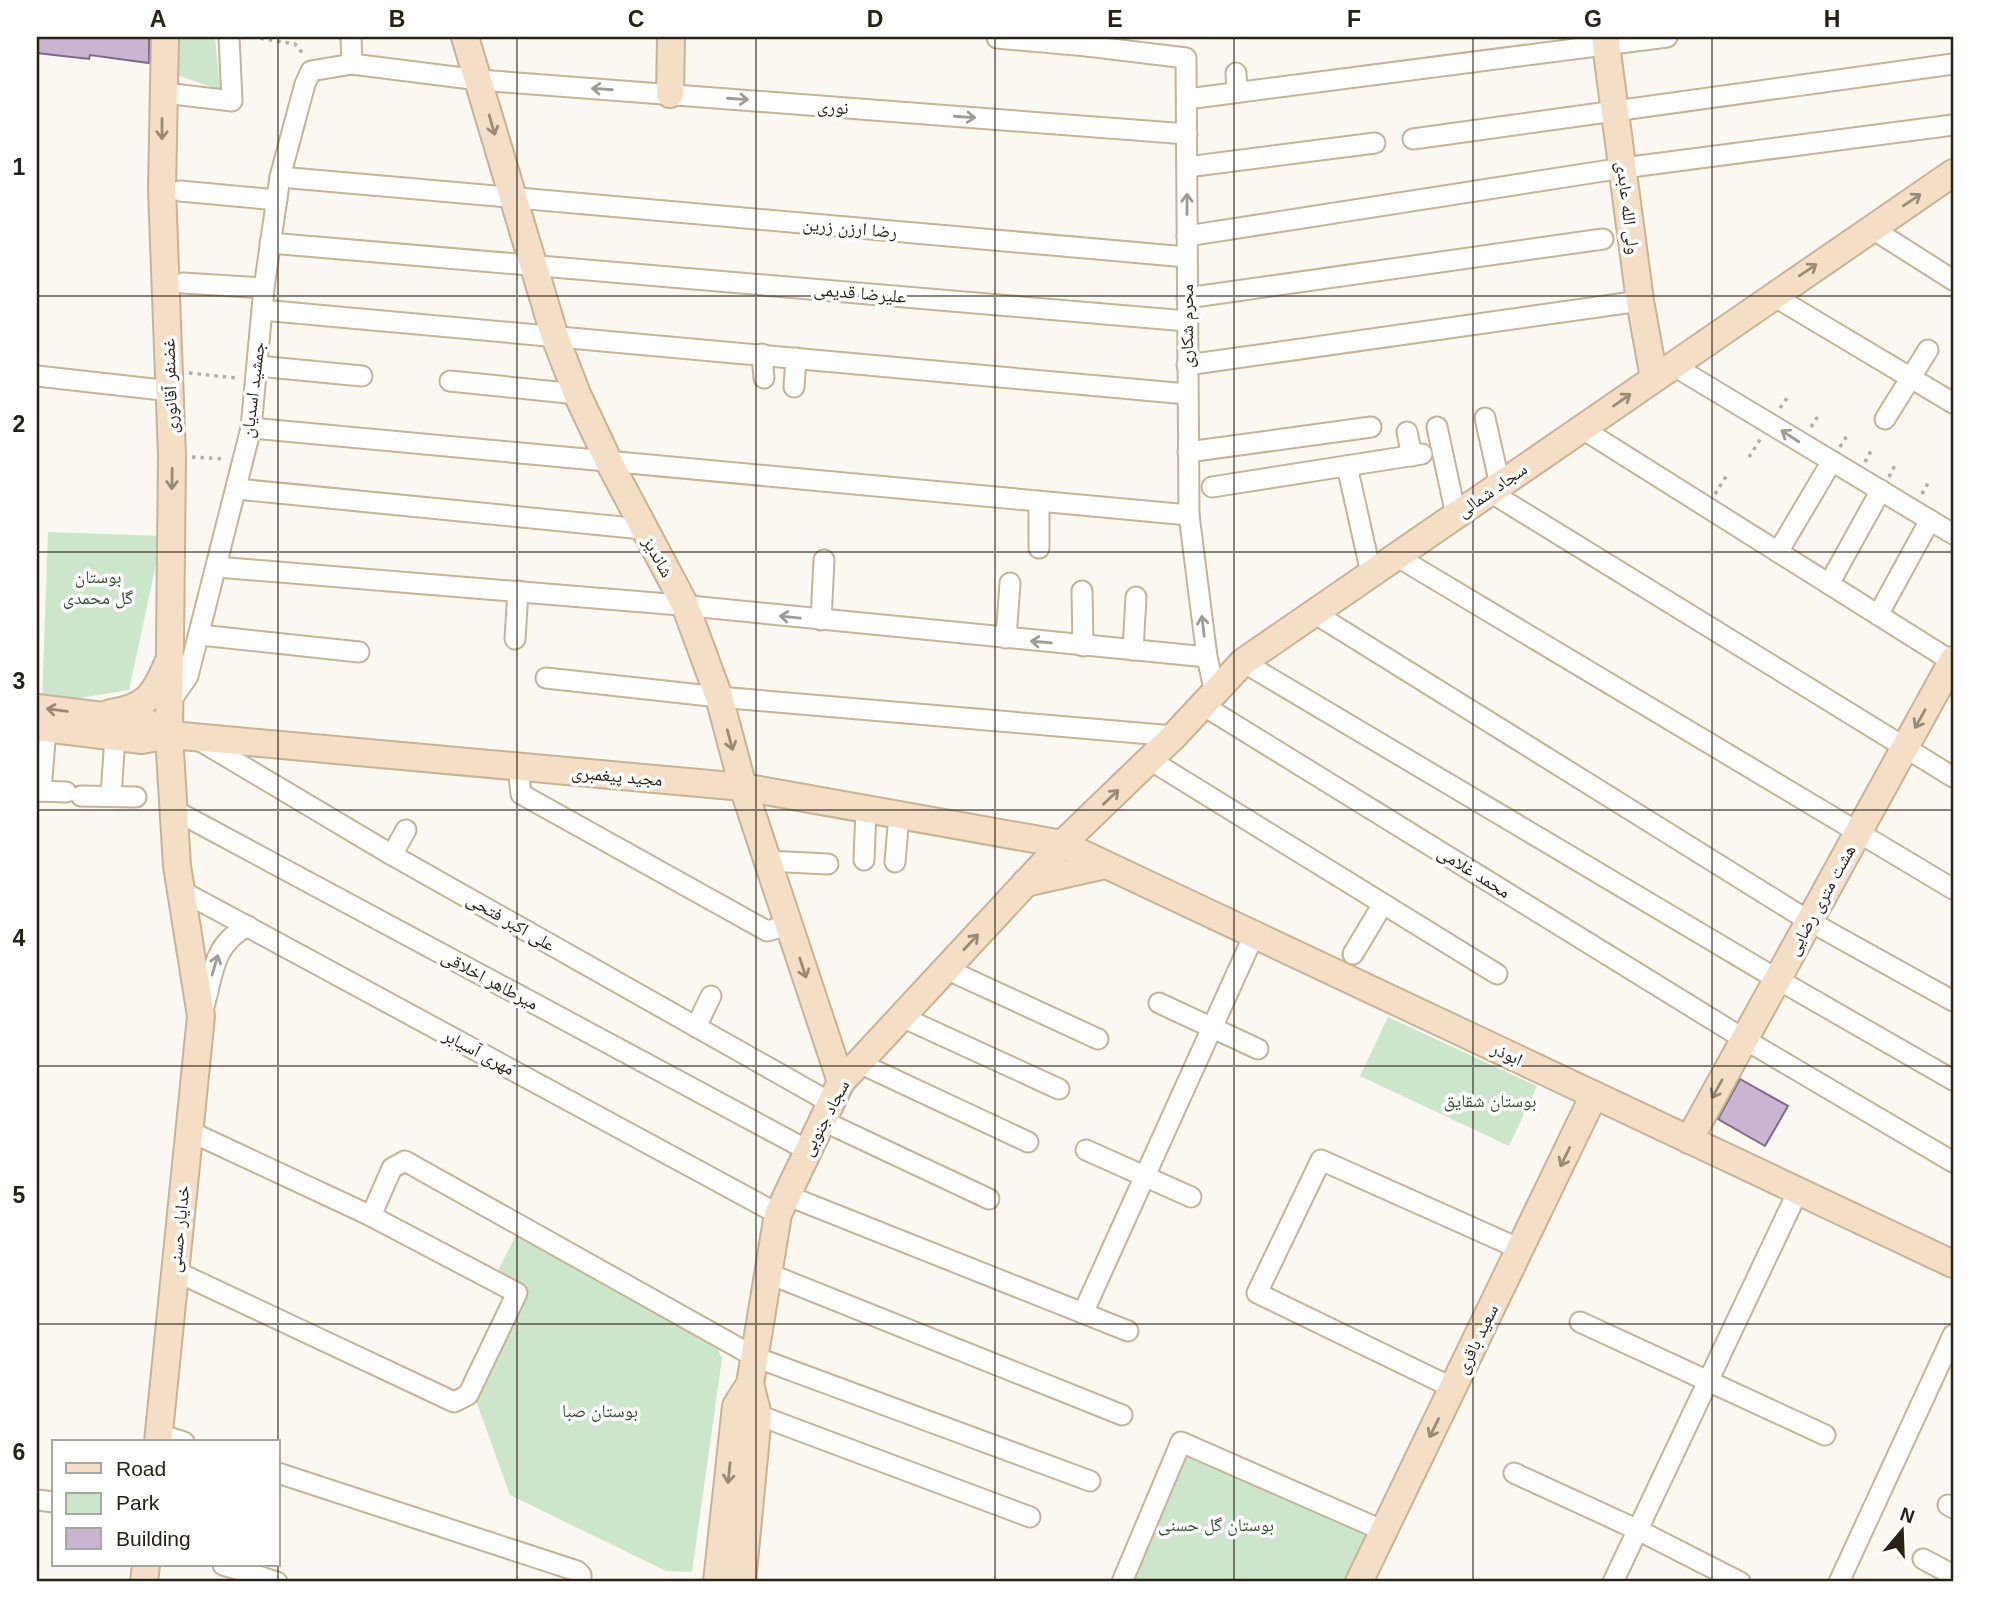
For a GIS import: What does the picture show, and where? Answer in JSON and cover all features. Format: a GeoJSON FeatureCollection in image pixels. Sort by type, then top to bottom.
{"type":"FeatureCollection","features":[{"type":"Feature","properties":{"kind":"main road","name":"غضنفر آقانوری"},"geometry":{"type":"LineString","coordinates":[[165,37],[162,90],[172,456],[170,702],[181,736]]}},
{"type":"Feature","properties":{"kind":"main road","name":"شاندیز"},"geometry":{"type":"LineString","coordinates":[[465,37],[555,337],[577,394],[609,462],[685,605],[719,697],[743,787],[789,925],[838,1092]]}},
{"type":"Feature","properties":{"kind":"main road"},"geometry":{"type":"LineString","coordinates":[[670,94],[671,37]]}},
{"type":"Feature","properties":{"kind":"main road","name":"ولی الله عابدی"},"geometry":{"type":"LineString","coordinates":[[1606,41],[1640,301],[1664,372]]}},
{"type":"Feature","properties":{"kind":"main road","name":"سجاد شمالی"},"geometry":{"type":"LineString","coordinates":[[1062,844],[1174,736],[1243,662],[1772,295],[1951,176]]}},
{"type":"Feature","properties":{"kind":"main road"},"geometry":{"type":"LineString","coordinates":[[91,715],[138,706],[155,693],[170,657]]}},
{"type":"Feature","properties":{"kind":"main road","name":"هشت متری رضایی"},"geometry":{"type":"LineString","coordinates":[[1689,1140],[1953,661]]}},
{"type":"Feature","properties":{"kind":"main road","name":"مجید پیغمبری"},"geometry":{"type":"LineString","coordinates":[[40,721],[91,715],[145,721],[181,736]]}},
{"type":"Feature","properties":{"kind":"main road","name":"مجید پیغمبری"},"geometry":{"type":"LineString","coordinates":[[40,721],[142,740],[181,736],[743,787],[1062,844]]}},
{"type":"Feature","properties":{"kind":"main road","name":"خدایار حسنی"},"geometry":{"type":"LineString","coordinates":[[158,1438],[201,1016],[180,890],[174,810],[181,736]]}},
{"type":"Feature","properties":{"kind":"main road","name":"ابوذر"},"geometry":{"type":"LineString","coordinates":[[1062,844],[1953,1264]]}},
{"type":"Feature","properties":{"kind":"main road","name":"سجاد جنوبی"},"geometry":{"type":"LineString","coordinates":[[717,1582],[767,1273],[782,1204],[807,1150],[838,1092],[902,1017],[1062,844]]}},
{"type":"Feature","properties":{"kind":"main road"},"geometry":{"type":"LineString","coordinates":[[1025,883],[1105,865]]}},
{"type":"Feature","properties":{"kind":"main road","name":"سعید باقری"},"geometry":{"type":"LineString","coordinates":[[1359,1582],[1594,1095]]}},
{"type":"Feature","properties":{"kind":"main road","name":"سجاد جنوبی"},"geometry":{"type":"LineString","coordinates":[[742,1582],[748,1402]]}},
{"type":"Feature","properties":{"kind":"street"},"geometry":{"type":"LineString","coordinates":[[162,90],[173,94],[232,101],[229,37]]}},
{"type":"Feature","properties":{"kind":"street"},"geometry":{"type":"LineString","coordinates":[[351,37],[352,64]]}},
{"type":"Feature","properties":{"kind":"street"},"geometry":{"type":"LineString","coordinates":[[1186,99],[1237,83],[1606,41],[1667,37]]}},
{"type":"Feature","properties":{"kind":"street","name":"محرم شکاری"},"geometry":{"type":"LineString","coordinates":[[997,38],[1087,41],[1186,58],[1189,515],[1207,657],[1209,700]]}},
{"type":"Feature","properties":{"kind":"street","name":"نوری"},"geometry":{"type":"LineString","coordinates":[[311,71],[352,64],[479,79],[1187,134]]}},
{"type":"Feature","properties":{"kind":"street"},"geometry":{"type":"LineString","coordinates":[[1413,139],[1953,64]]}},
{"type":"Feature","properties":{"kind":"street","name":"جمشید اسدیان"},"geometry":{"type":"LineString","coordinates":[[170,702],[188,676],[251,428],[264,288],[280,177],[304,84],[311,71]]}},
{"type":"Feature","properties":{"kind":"street"},"geometry":{"type":"LineString","coordinates":[[1187,236],[1623,168],[1953,125]]}},
{"type":"Feature","properties":{"kind":"street"},"geometry":{"type":"LineString","coordinates":[[1187,167],[1375,143]]}},
{"type":"Feature","properties":{"kind":"street","name":"رضا ارزن زرین"},"geometry":{"type":"LineString","coordinates":[[280,177],[1187,257]]}},
{"type":"Feature","properties":{"kind":"street"},"geometry":{"type":"LineString","coordinates":[[180,191],[277,200]]}},
{"type":"Feature","properties":{"kind":"street"},"geometry":{"type":"LineString","coordinates":[[1871,228],[1953,280]]}},
{"type":"Feature","properties":{"kind":"street"},"geometry":{"type":"LineString","coordinates":[[1187,298],[1603,239]]}},
{"type":"Feature","properties":{"kind":"street","name":"علیرضا قدیمی"},"geometry":{"type":"LineString","coordinates":[[270,243],[1187,321]]}},
{"type":"Feature","properties":{"kind":"street"},"geometry":{"type":"LineString","coordinates":[[183,283],[264,288]]}},
{"type":"Feature","properties":{"kind":"street"},"geometry":{"type":"LineString","coordinates":[[1772,295],[1953,403]]}},
{"type":"Feature","properties":{"kind":"street"},"geometry":{"type":"LineString","coordinates":[[1187,365],[1640,301]]}},
{"type":"Feature","properties":{"kind":"street"},"geometry":{"type":"LineString","coordinates":[[262,310],[1187,394]]}},
{"type":"Feature","properties":{"kind":"street"},"geometry":{"type":"LineString","coordinates":[[1885,419],[1928,350]]}},
{"type":"Feature","properties":{"kind":"street"},"geometry":{"type":"LineString","coordinates":[[762,354],[764,378]]}},
{"type":"Feature","properties":{"kind":"street"},"geometry":{"type":"LineString","coordinates":[[794,387],[796,358]]}},
{"type":"Feature","properties":{"kind":"street"},"geometry":{"type":"LineString","coordinates":[[1664,372],[1832,461],[1953,534]]}},
{"type":"Feature","properties":{"kind":"street"},"geometry":{"type":"LineString","coordinates":[[257,373],[362,376]]}},
{"type":"Feature","properties":{"kind":"street"},"geometry":{"type":"LineString","coordinates":[[37,376],[170,380]]}},
{"type":"Feature","properties":{"kind":"street"},"geometry":{"type":"LineString","coordinates":[[450,381],[577,394]]}},
{"type":"Feature","properties":{"kind":"street"},"geometry":{"type":"LineString","coordinates":[[1485,418],[1495,488],[1953,777]]}},
{"type":"Feature","properties":{"kind":"street"},"geometry":{"type":"LineString","coordinates":[[1188,452],[1371,427]]}},
{"type":"Feature","properties":{"kind":"street"},"geometry":{"type":"LineString","coordinates":[[1437,427],[1456,515]]}},
{"type":"Feature","properties":{"kind":"street"},"geometry":{"type":"LineString","coordinates":[[251,428],[1189,515]]}},
{"type":"Feature","properties":{"kind":"street"},"geometry":{"type":"LineString","coordinates":[[1581,428],[1953,661]]}},
{"type":"Feature","properties":{"kind":"street"},"geometry":{"type":"LineString","coordinates":[[1213,486],[1417,455],[1407,432]]}},
{"type":"Feature","properties":{"kind":"street"},"geometry":{"type":"LineString","coordinates":[[1778,552],[1832,461]]}},
{"type":"Feature","properties":{"kind":"street"},"geometry":{"type":"LineString","coordinates":[[1347,466],[1371,573]]}},
{"type":"Feature","properties":{"kind":"street"},"geometry":{"type":"LineString","coordinates":[[236,489],[643,529]]}},
{"type":"Feature","properties":{"kind":"street"},"geometry":{"type":"LineString","coordinates":[[1829,584],[1881,491]]}},
{"type":"Feature","properties":{"kind":"street"},"geometry":{"type":"LineString","coordinates":[[1039,501],[1039,548]]}},
{"type":"Feature","properties":{"kind":"street"},"geometry":{"type":"LineString","coordinates":[[1878,615],[1930,520]]}},
{"type":"Feature","properties":{"kind":"street"},"geometry":{"type":"LineString","coordinates":[[1396,556],[1953,889]]}},
{"type":"Feature","properties":{"kind":"street"},"geometry":{"type":"LineString","coordinates":[[821,620],[824,560]]}},
{"type":"Feature","properties":{"kind":"street"},"geometry":{"type":"LineString","coordinates":[[217,567],[685,605],[1207,657]]}},
{"type":"Feature","properties":{"kind":"street"},"geometry":{"type":"LineString","coordinates":[[1006,638],[1010,583]]}},
{"type":"Feature","properties":{"kind":"street"},"geometry":{"type":"LineString","coordinates":[[515,639],[518,591]]}},
{"type":"Feature","properties":{"kind":"street"},"geometry":{"type":"LineString","coordinates":[[1082,591],[1083,646]]}},
{"type":"Feature","properties":{"kind":"street"},"geometry":{"type":"LineString","coordinates":[[1133,650],[1136,597]]}},
{"type":"Feature","properties":{"kind":"street"},"geometry":{"type":"LineString","coordinates":[[1314,613],[1810,921],[1953,1001]]}},
{"type":"Feature","properties":{"kind":"street"},"geometry":{"type":"LineString","coordinates":[[200,635],[359,652]]}},
{"type":"Feature","properties":{"kind":"street"},"geometry":{"type":"LineString","coordinates":[[1243,662],[1777,979],[1953,1080]]}},
{"type":"Feature","properties":{"kind":"street"},"geometry":{"type":"LineString","coordinates":[[546,678],[719,697],[1174,736]]}},
{"type":"Feature","properties":{"kind":"street","name":"محمد غلامی"},"geometry":{"type":"LineString","coordinates":[[1209,700],[1744,1039],[1953,1162]]}},
{"type":"Feature","properties":{"kind":"street"},"geometry":{"type":"LineString","coordinates":[[40,721],[39,791],[136,797]]}},
{"type":"Feature","properties":{"kind":"street","name":"علی اکبر فتحی"},"geometry":{"type":"LineString","coordinates":[[181,736],[696,1027],[838,1092]]}},
{"type":"Feature","properties":{"kind":"street"},"geometry":{"type":"LineString","coordinates":[[111,795],[115,737]]}},
{"type":"Feature","properties":{"kind":"street"},"geometry":{"type":"LineString","coordinates":[[1150,760],[1497,974]]}},
{"type":"Feature","properties":{"kind":"street"},"geometry":{"type":"LineString","coordinates":[[518,767],[520,794],[767,931],[789,925]]}},
{"type":"Feature","properties":{"kind":"street"},"geometry":{"type":"LineString","coordinates":[[864,860],[866,809]]}},
{"type":"Feature","properties":{"kind":"street","name":"میرطاهر اخلاقی"},"geometry":{"type":"LineString","coordinates":[[174,810],[807,1150]]}},
{"type":"Feature","properties":{"kind":"street"},"geometry":{"type":"LineString","coordinates":[[895,862],[899,815]]}},
{"type":"Feature","properties":{"kind":"street"},"geometry":{"type":"LineString","coordinates":[[392,855],[406,830]]}},
{"type":"Feature","properties":{"kind":"street"},"geometry":{"type":"LineString","coordinates":[[767,861],[828,864]]}},
{"type":"Feature","properties":{"kind":"street","name":"مهری آسیابر"},"geometry":{"type":"LineString","coordinates":[[180,890],[782,1204],[1128,1331]]}},
{"type":"Feature","properties":{"kind":"street"},"geometry":{"type":"LineString","coordinates":[[1353,954],[1383,905]]}},
{"type":"Feature","properties":{"kind":"street","name":"خدایار حسنی"},"geometry":{"type":"LineString","coordinates":[[201,1016],[222,944],[232,934],[248,926]]}},
{"type":"Feature","properties":{"kind":"street"},"geometry":{"type":"LineString","coordinates":[[1083,1313],[1254,935]]}},
{"type":"Feature","properties":{"kind":"street"},"geometry":{"type":"LineString","coordinates":[[946,969],[1098,1039]]}},
{"type":"Feature","properties":{"kind":"street"},"geometry":{"type":"LineString","coordinates":[[696,1027],[711,996]]}},
{"type":"Feature","properties":{"kind":"street"},"geometry":{"type":"LineString","coordinates":[[1159,1003],[1258,1049]]}},
{"type":"Feature","properties":{"kind":"street"},"geometry":{"type":"LineString","coordinates":[[902,1017],[1059,1089]]}},
{"type":"Feature","properties":{"kind":"street"},"geometry":{"type":"LineString","coordinates":[[838,1092],[1028,1142]]}},
{"type":"Feature","properties":{"kind":"street"},"geometry":{"type":"LineString","coordinates":[[838,1092],[989,1199]]}},
{"type":"Feature","properties":{"kind":"street"},"geometry":{"type":"LineString","coordinates":[[175,1271],[454,1402],[468,1395],[517,1293],[370,1216],[189,1131]]}},
{"type":"Feature","properties":{"kind":"street"},"geometry":{"type":"LineString","coordinates":[[1086,1150],[1191,1197]]}},
{"type":"Feature","properties":{"kind":"street"},"geometry":{"type":"LineString","coordinates":[[1453,1388],[1256,1293],[1321,1160],[1520,1250]]}},
{"type":"Feature","properties":{"kind":"street"},"geometry":{"type":"LineString","coordinates":[[370,1216],[397,1163],[405,1161],[755,1357],[1090,1481]]}},
{"type":"Feature","properties":{"kind":"street"},"geometry":{"type":"LineString","coordinates":[[1613,1582],[1798,1191]]}},
{"type":"Feature","properties":{"kind":"street"},"geometry":{"type":"LineString","coordinates":[[767,1273],[1122,1415]]}},
{"type":"Feature","properties":{"kind":"street"},"geometry":{"type":"LineString","coordinates":[[1580,1322],[1825,1435]]}},
{"type":"Feature","properties":{"kind":"street"},"geometry":{"type":"LineString","coordinates":[[1839,1582],[1953,1335]]}},
{"type":"Feature","properties":{"kind":"street"},"geometry":{"type":"LineString","coordinates":[[748,1402],[1030,1517]]}},
{"type":"Feature","properties":{"kind":"street"},"geometry":{"type":"LineString","coordinates":[[1122,1582],[1181,1442],[1384,1531]]}},
{"type":"Feature","properties":{"kind":"street"},"geometry":{"type":"LineString","coordinates":[[1514,1473],[1740,1582]]}},
{"type":"Feature","properties":{"kind":"street"},"geometry":{"type":"LineString","coordinates":[[280,1474],[581,1579]]}},
{"type":"Feature","properties":{"kind":"street"},"geometry":{"type":"LineString","coordinates":[[1923,1559],[1953,1576]]}},
{"type":"Feature","properties":{"kind":"street"},"geometry":{"type":"LineString","coordinates":[[226,1566],[277,1582]]}},
{"type":"Feature","properties":{"kind":"path"},"geometry":{"type":"LineString","coordinates":[[252,37],[295,44],[311,71]]}},
{"type":"Feature","properties":{"kind":"path"},"geometry":{"type":"LineString","coordinates":[[170,380],[257,373]]}},
{"type":"Feature","properties":{"kind":"path"},"geometry":{"type":"LineString","coordinates":[[172,456],[243,461]]}},
{"type":"Feature","properties":{"kind":"green space"},"geometry":{"type":"Polygon","coordinates":[[[175,37],[215,37],[220,90],[174,74],[175,37]]]}},
{"type":"Feature","properties":{"kind":"green space","name":"بوستان گل محمدی"},"geometry":{"type":"Polygon","coordinates":[[[48,532],[162,536],[129,690],[42,704],[48,532]]]}},
{"type":"Feature","properties":{"kind":"green space","name":"بوستان شقایق"},"geometry":{"type":"Polygon","coordinates":[[[1388,1017],[1537,1086],[1509,1146],[1360,1076],[1388,1017]]]}},
{"type":"Feature","properties":{"kind":"green space","name":"بوستان صبا"},"geometry":{"type":"Polygon","coordinates":[[[518,1231],[714,1342],[722,1358],[692,1572],[666,1571],[510,1495],[475,1398],[518,1301],[491,1284],[518,1231]]]}},
{"type":"Feature","properties":{"kind":"green space","name":"بوستان گل حسنی"},"geometry":{"type":"Polygon","coordinates":[[[1186,1448],[1377,1534],[1354,1582],[1128,1582],[1186,1448]]]}},
{"type":"Feature","properties":{"kind":"building"},"geometry":{"type":"Polygon","coordinates":[[[37,37],[149,37],[149,63],[90,55],[89,59],[37,53],[37,37]]]}},
{"type":"Feature","properties":{"kind":"building"},"geometry":{"type":"Polygon","coordinates":[[[1740,1079],[1788,1106],[1765,1146],[1718,1119],[1740,1079]]]}}]}
